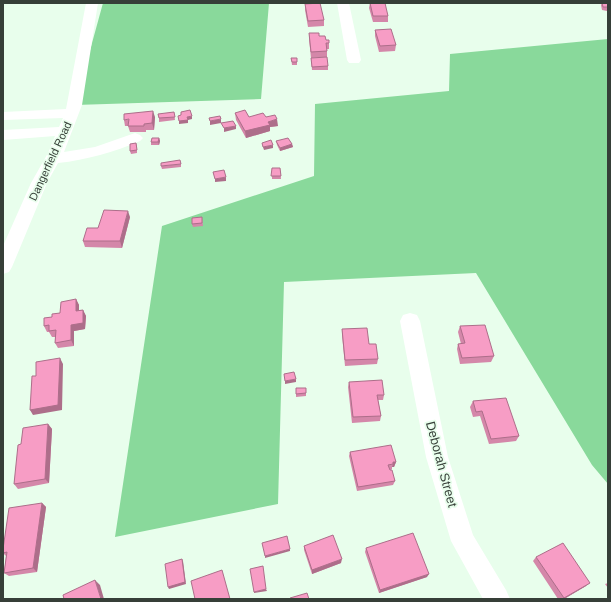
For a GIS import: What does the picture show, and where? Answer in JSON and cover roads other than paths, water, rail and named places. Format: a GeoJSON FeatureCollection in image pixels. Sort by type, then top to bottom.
{"type":"FeatureCollection","features":[{"type":"Feature","properties":{"kind":"street","name":"Dangerfield Road"},"geometry":{"type":"LineString","coordinates":[[3,267],[39,183],[66,131],[78,88],[92,3]]}},
{"type":"Feature","properties":{"kind":"street"},"geometry":{"type":"LineString","coordinates":[[343,3],[354,60]]}},
{"type":"Feature","properties":{"kind":"street"},"geometry":{"type":"LineString","coordinates":[[3,116],[72,113]]}},
{"type":"Feature","properties":{"kind":"street"},"geometry":{"type":"LineString","coordinates":[[3,135],[66,131]]}},
{"type":"Feature","properties":{"kind":"street"},"geometry":{"type":"LineString","coordinates":[[53,158],[110,149],[136,138]]}},
{"type":"Feature","properties":{"kind":"street","name":"Deborah Street"},"geometry":{"type":"LineString","coordinates":[[410,321],[437,457],[463,541],[497,599]]}}]}
